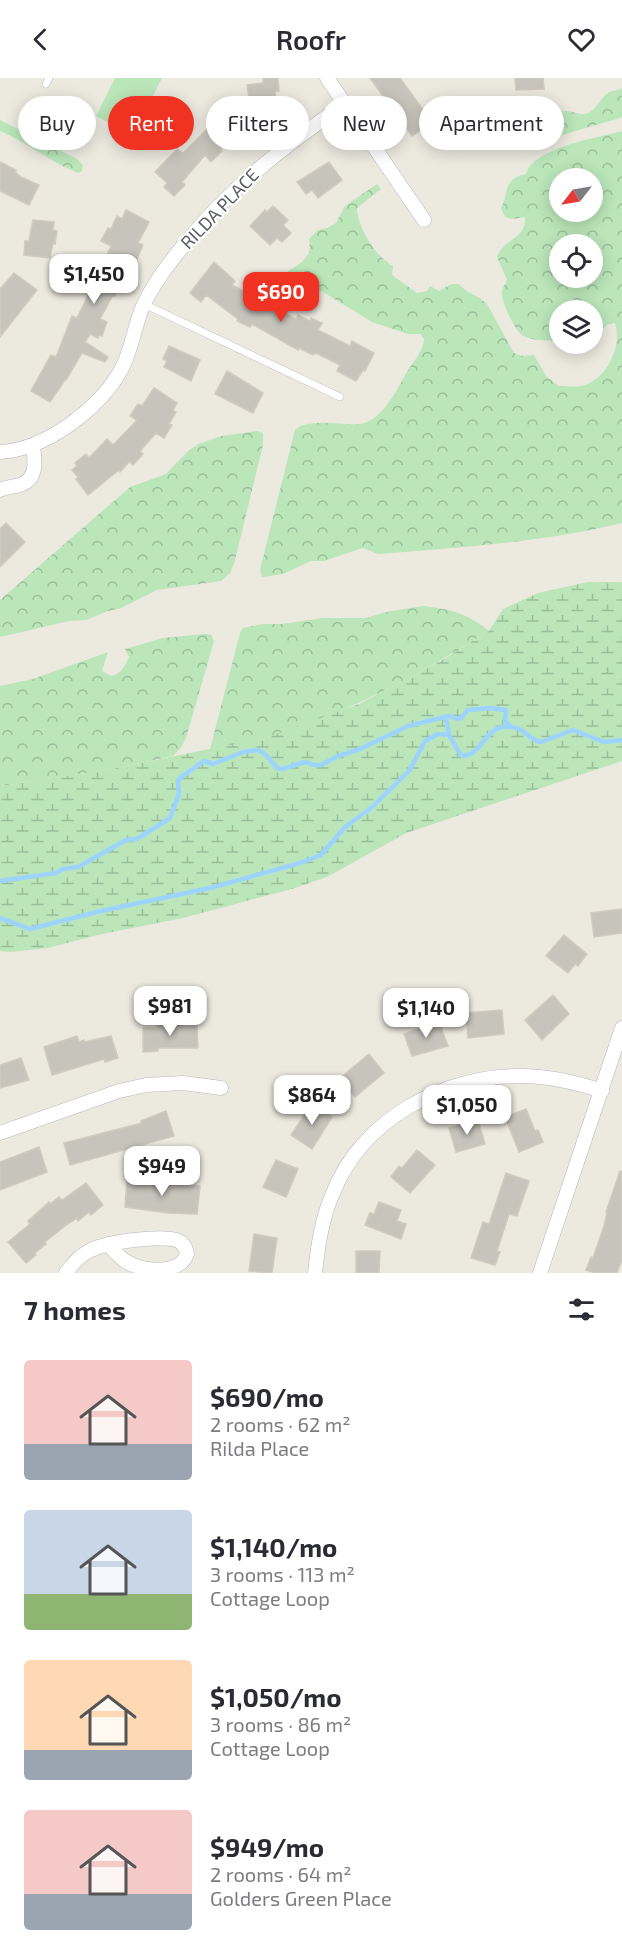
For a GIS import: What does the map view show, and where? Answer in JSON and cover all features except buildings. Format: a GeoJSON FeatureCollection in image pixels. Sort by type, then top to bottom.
{"type":"FeatureCollection","features":[{"type":"Feature","properties":{"kind":"street"},"geometry":{"type":"LineString","coordinates":[[327,78],[339,96]]}},
{"type":"Feature","properties":{"kind":"street","name":"RILDA PLACE"},"geometry":{"type":"LineString","coordinates":[[0,452],[33,446],[92,406],[111,385],[128,354],[144,304],[182,247],[227,197],[264,163],[321,120]]}},
{"type":"Feature","properties":{"kind":"street"},"geometry":{"type":"LineString","coordinates":[[376,150],[424,220]]}},
{"type":"Feature","properties":{"kind":"street"},"geometry":{"type":"LineString","coordinates":[[0,490],[30,479],[34,472],[33,446]]}},
{"type":"Feature","properties":{"kind":"street"},"geometry":{"type":"LineString","coordinates":[[540,1273],[622,1028]]}},
{"type":"Feature","properties":{"kind":"street"},"geometry":{"type":"LineString","coordinates":[[315,1273],[322,1226],[340,1177],[369,1138],[406,1108],[430,1095],[457,1085],[491,1078],[520,1076],[549,1078],[577,1083],[602,1091]]}},
{"type":"Feature","properties":{"kind":"street"},"geometry":{"type":"LineString","coordinates":[[0,1132],[120,1091],[146,1085],[183,1083],[221,1088]]}},
{"type":"Feature","properties":{"kind":"street"},"geometry":{"type":"LineString","coordinates":[[66,1273],[89,1251],[108,1244],[144,1240],[175,1240],[182,1243],[187,1254],[185,1263],[180,1267],[158,1272],[129,1264],[108,1244]]}},
{"type":"Feature","properties":{"kind":"lane"},"geometry":{"type":"LineString","coordinates":[[144,304],[340,397]]}},
{"type":"Feature","properties":{"kind":"green space"},"geometry":{"type":"Polygon","coordinates":[[[115,78],[162,78],[153,96],[108,96],[108,122],[96,116],[115,78]]]}},
{"type":"Feature","properties":{"kind":"green space"},"geometry":{"type":"Polygon","coordinates":[[[622,88],[622,117],[564,134],[564,111],[589,113],[609,92],[622,88]]]}},
{"type":"Feature","properties":{"kind":"green space"},"geometry":{"type":"Polygon","coordinates":[[[0,120],[18,129],[18,140],[0,131],[0,120]]]}},
{"type":"Feature","properties":{"kind":"green space"},"geometry":{"type":"Polygon","coordinates":[[[622,131],[622,523],[532,540],[470,547],[378,554],[363,548],[324,561],[311,561],[283,574],[262,577],[260,570],[295,430],[308,424],[359,424],[374,418],[392,398],[419,354],[424,339],[420,334],[408,334],[372,322],[323,292],[288,278],[288,271],[302,262],[308,254],[309,239],[318,230],[336,223],[345,206],[377,184],[381,189],[357,208],[358,216],[369,241],[393,266],[392,275],[417,293],[427,291],[430,286],[439,291],[451,284],[458,284],[487,304],[514,353],[522,356],[534,355],[546,376],[559,386],[588,384],[608,366],[617,340],[615,323],[603,328],[603,300],[549,300],[549,341],[531,339],[522,335],[512,322],[502,297],[507,280],[497,257],[501,250],[519,234],[524,225],[525,217],[513,219],[505,217],[501,208],[510,183],[518,176],[526,174],[531,165],[541,157],[554,150],[564,150],[564,146],[622,131]]]}},
{"type":"Feature","properties":{"kind":"green space"},"geometry":{"type":"Polygon","coordinates":[[[35,150],[59,150],[77,159],[83,165],[82,171],[78,173],[35,150]]]}},
{"type":"Feature","properties":{"kind":"green space"},"geometry":{"type":"Polygon","coordinates":[[[257,431],[263,433],[263,445],[234,564],[230,573],[221,581],[157,590],[121,608],[86,620],[69,621],[0,637],[0,600],[130,487],[166,474],[189,450],[199,444],[221,436],[257,431]]]}},
{"type":"Feature","properties":{"kind":"green space"},"geometry":{"type":"Polygon","coordinates":[[[588,582],[622,582],[622,761],[406,833],[329,876],[292,889],[183,918],[102,934],[48,948],[0,951],[0,786],[107,770],[268,737],[359,704],[444,659],[489,631],[503,609],[538,593],[588,582]]]}},
{"type":"Feature","properties":{"kind":"green space"},"geometry":{"type":"Polygon","coordinates":[[[423,606],[458,613],[489,631],[382,692],[326,717],[261,739],[210,749],[243,628],[323,618],[366,618],[423,606]]]}},
{"type":"Feature","properties":{"kind":"green space"},"geometry":{"type":"Polygon","coordinates":[[[211,635],[214,641],[186,738],[181,748],[173,756],[107,770],[0,786],[0,686],[33,679],[108,652],[102,671],[111,676],[120,671],[126,663],[129,657],[125,649],[163,638],[211,635]]]}},
{"type":"Feature","properties":{"kind":"waterway"},"geometry":{"type":"LineString","coordinates":[[444,717],[461,718],[468,710],[490,708],[506,710],[505,721],[510,726]]}},
{"type":"Feature","properties":{"kind":"waterway"},"geometry":{"type":"LineString","coordinates":[[0,881],[56,873],[63,869],[78,867],[126,840],[137,839],[170,818],[179,794],[178,781],[204,761],[213,764],[243,752],[258,750],[265,754],[277,768],[282,769],[305,762],[321,765],[408,726],[444,717],[449,735]]}},
{"type":"Feature","properties":{"kind":"waterway"},"geometry":{"type":"LineString","coordinates":[[0,918],[30,929],[210,888],[321,855],[345,827],[371,808],[409,771],[425,741],[438,734],[449,735],[462,756],[470,754],[490,734],[502,727],[516,728],[541,742],[573,730],[604,742],[622,740]]}}]}
